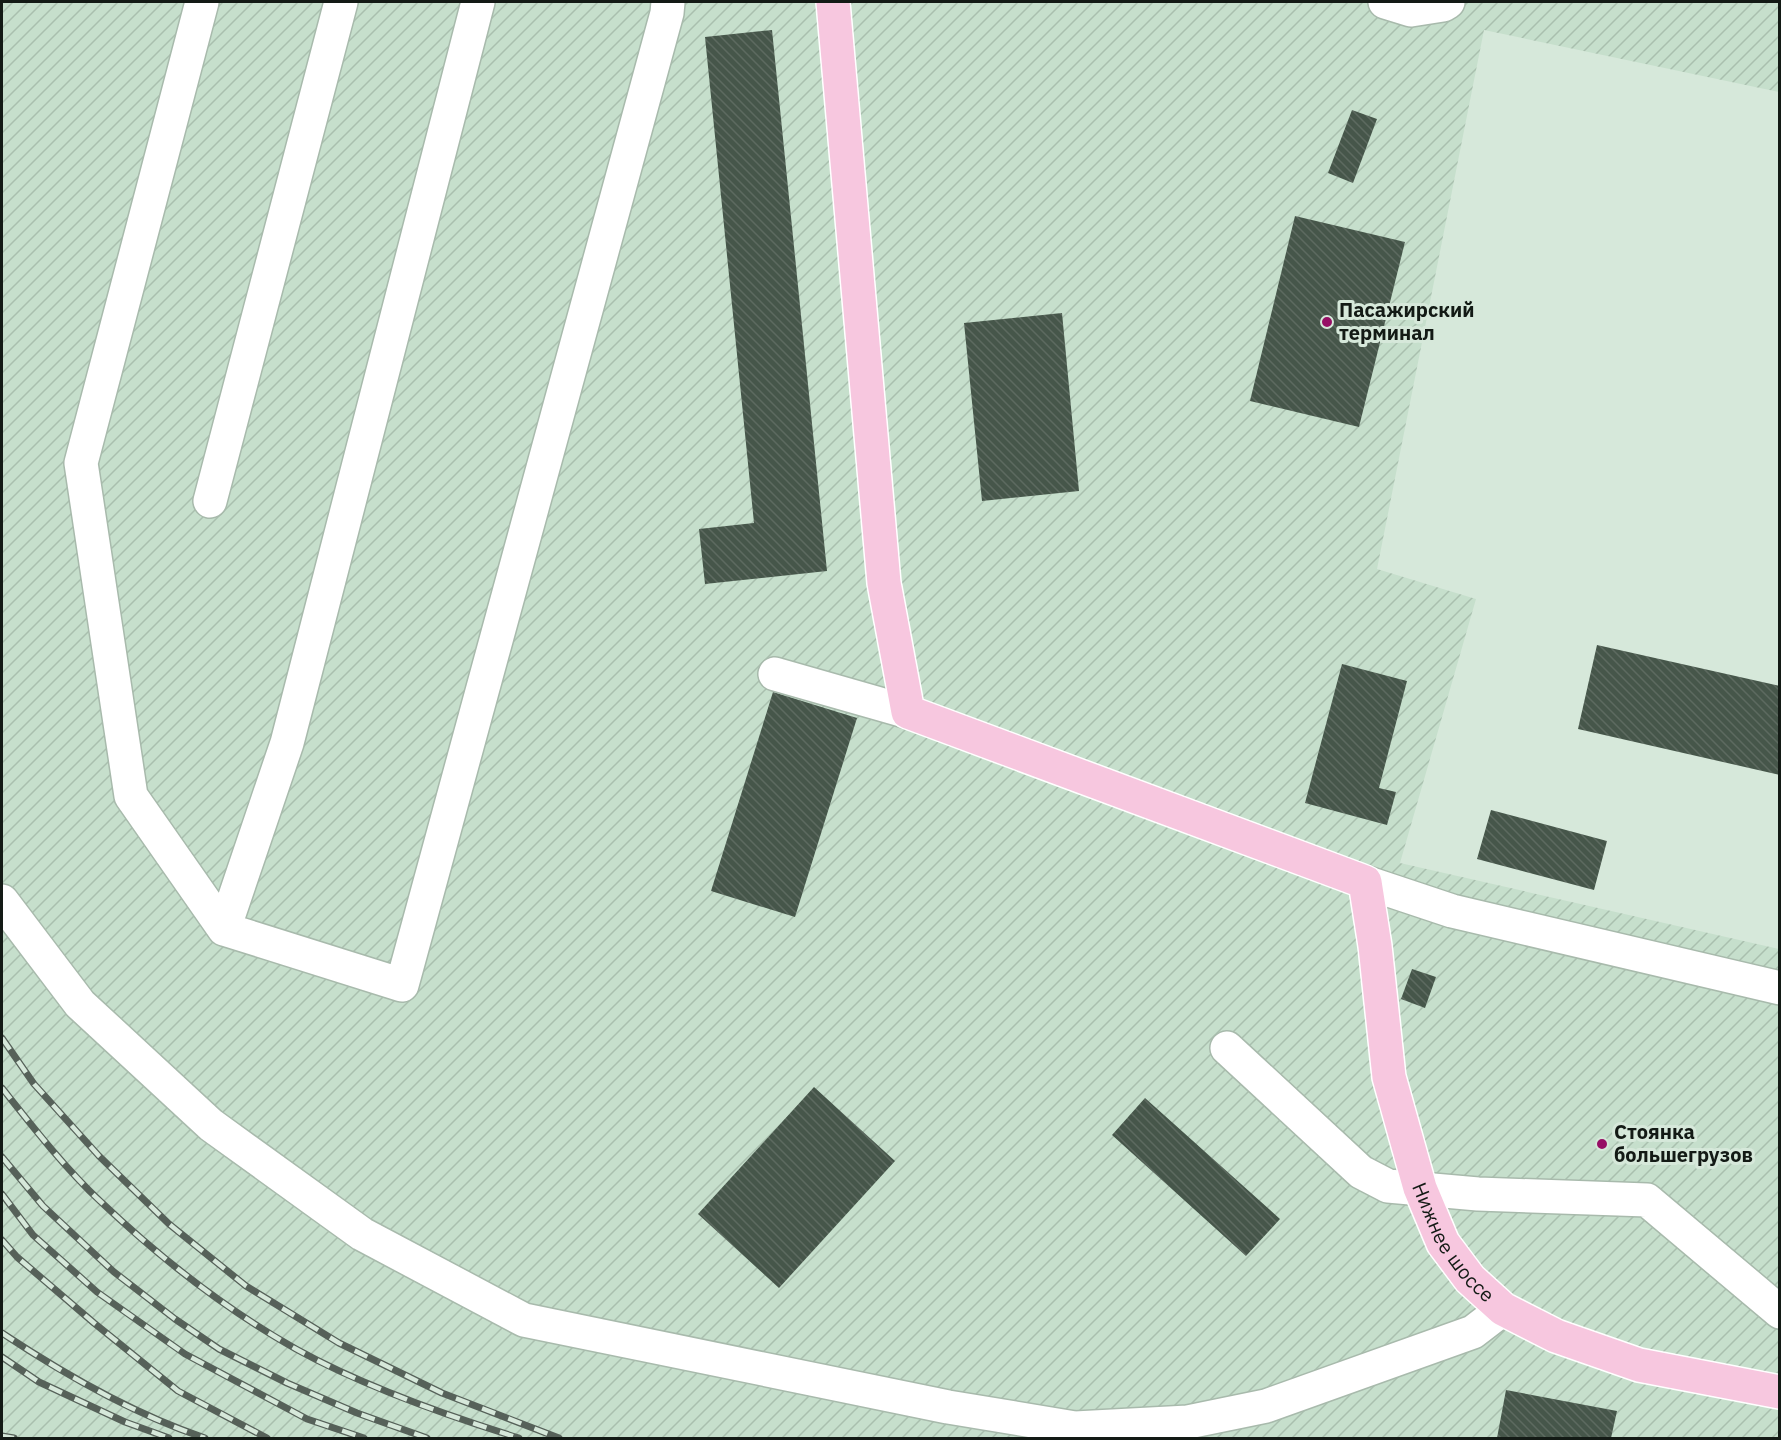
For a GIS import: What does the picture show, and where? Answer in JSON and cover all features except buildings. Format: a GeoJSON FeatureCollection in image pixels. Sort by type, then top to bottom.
{"type":"FeatureCollection","features":[{"type":"Feature","properties":{"kind":"main road"},"geometry":{"type":"LineString","coordinates":[[833,2],[884,583],[908,712],[1365,882]]}},
{"type":"Feature","properties":{"kind":"main road","name":"Нижнее шоссе"},"geometry":{"type":"LineString","coordinates":[[1365,882],[1375,946],[1389,1077],[1420,1188],[1443,1243],[1470,1279],[1503,1309],[1556,1336],[1639,1365],[1779,1392]]}},
{"type":"Feature","properties":{"kind":"lane"},"geometry":{"type":"LineString","coordinates":[[202,2],[81,463],[131,796],[224,929],[402,985],[671,5]]}},
{"type":"Feature","properties":{"kind":"lane"},"geometry":{"type":"LineString","coordinates":[[210,501],[341,2]]}},
{"type":"Feature","properties":{"kind":"lane"},"geometry":{"type":"LineString","coordinates":[[224,929],[287,743],[478,2]]}},
{"type":"Feature","properties":{"kind":"lane"},"geometry":{"type":"LineString","coordinates":[[1385,2],[1411,10],[1443,5],[1448,2]]}},
{"type":"Feature","properties":{"kind":"lane"},"geometry":{"type":"LineString","coordinates":[[775,674],[908,712]]}},
{"type":"Feature","properties":{"kind":"lane"},"geometry":{"type":"LineString","coordinates":[[1365,882],[1452,911],[1779,988]]}},
{"type":"Feature","properties":{"kind":"lane"},"geometry":{"type":"LineString","coordinates":[[2,901],[80,1004],[211,1125],[362,1234],[524,1320],[948,1407],[1075,1428],[1188,1422],[1266,1407],[1473,1332],[1503,1309]]}},
{"type":"Feature","properties":{"kind":"lane"},"geometry":{"type":"LineString","coordinates":[[1227,1048],[1361,1172],[1388,1186],[1478,1194],[1647,1200],[1779,1312]]}},
{"type":"Feature","properties":{"kind":"shaded area"},"geometry":{"type":"Polygon","coordinates":[[[2,2],[1779,2],[1779,92],[1484,30],[1377,569],[1476,599],[1400,863],[1779,949],[1779,1438],[2,1438],[2,2]]]}},
{"type":"Feature","properties":{"kind":"railway"},"geometry":{"type":"LineString","coordinates":[[2,1038],[34,1084],[99,1156],[169,1224],[246,1286],[339,1343],[442,1393],[559,1438]]}},
{"type":"Feature","properties":{"kind":"railway"},"geometry":{"type":"LineString","coordinates":[[2,1088],[61,1161],[100,1201],[169,1262],[244,1317],[322,1363],[376,1387],[462,1420],[519,1438]]}},
{"type":"Feature","properties":{"kind":"railway"},"geometry":{"type":"LineString","coordinates":[[2,1157],[43,1206],[114,1272],[175,1319],[219,1349],[287,1383],[357,1413],[427,1438]]}},
{"type":"Feature","properties":{"kind":"railway"},"geometry":{"type":"LineString","coordinates":[[2,1194],[33,1235],[97,1292],[185,1354],[307,1419],[364,1438]]}},
{"type":"Feature","properties":{"kind":"railway"},"geometry":{"type":"LineString","coordinates":[[2,1240],[17,1257],[178,1391],[267,1438]]}},
{"type":"Feature","properties":{"kind":"railway"},"geometry":{"type":"LineString","coordinates":[[2,1333],[125,1405],[205,1438]]}},
{"type":"Feature","properties":{"kind":"railway"},"geometry":{"type":"LineString","coordinates":[[2,1357],[39,1382],[125,1422],[169,1438]]}},
{"type":"Feature","properties":{"kind":"railway"},"geometry":{"type":"LineString","coordinates":[[2,1436],[14,1438]]}},
{"type":"Feature","properties":{"kind":"place","name":"Пасажирский терминал"},"geometry":{"type":"Point","coordinates":[1327,322]}},
{"type":"Feature","properties":{"kind":"place","name":"Стоянка большегрузов"},"geometry":{"type":"Point","coordinates":[1602,1144]}}]}
